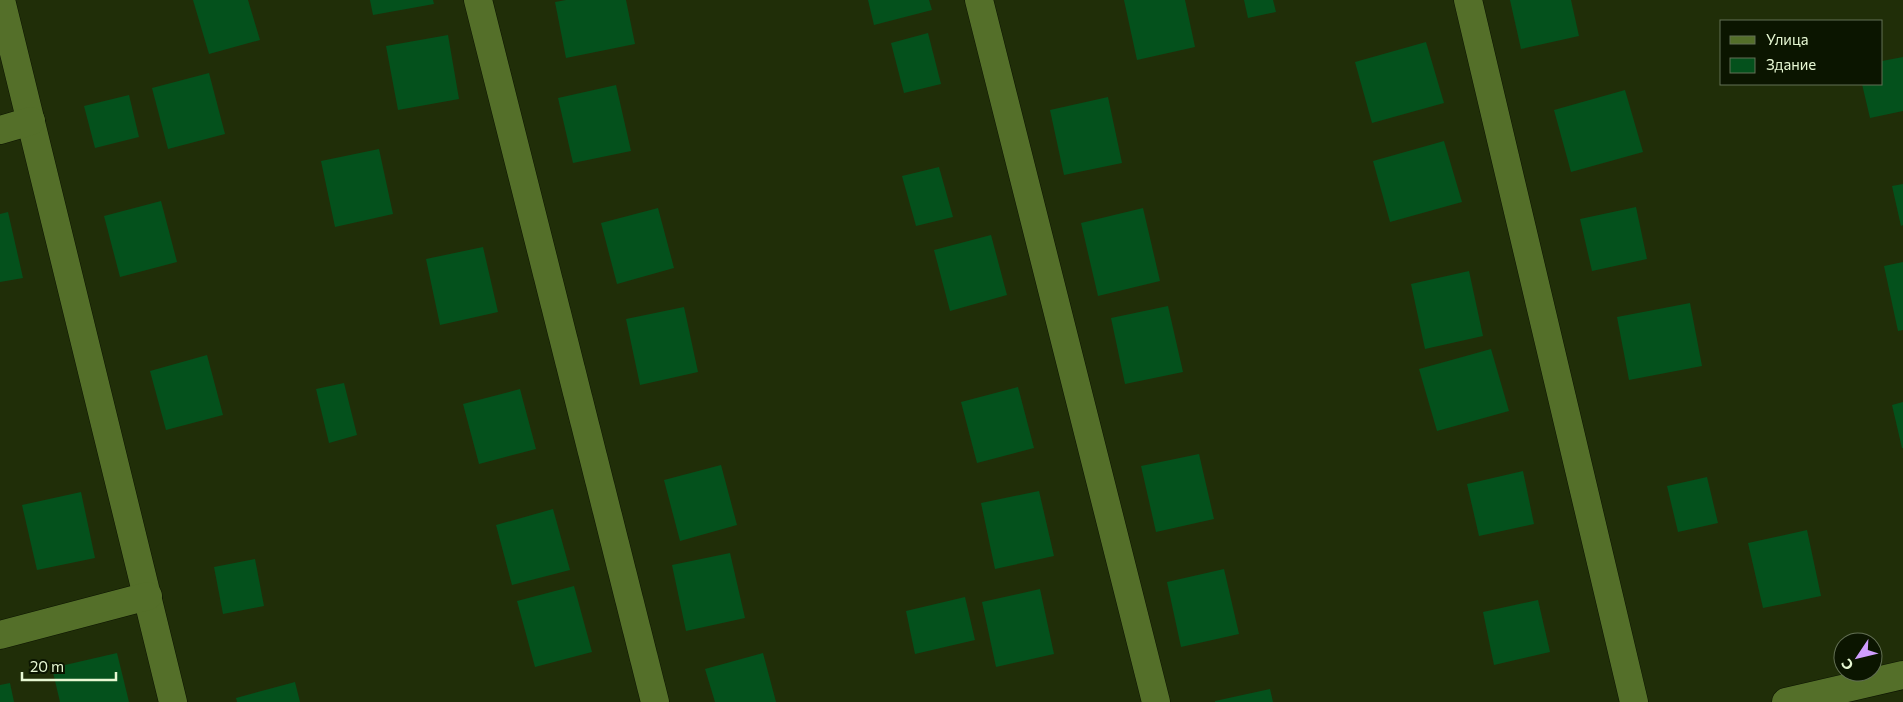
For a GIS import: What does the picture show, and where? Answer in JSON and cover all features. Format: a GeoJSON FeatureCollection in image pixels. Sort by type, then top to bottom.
{"type":"FeatureCollection","features":[{"type":"Feature","properties":{"kind":"street"},"geometry":{"type":"LineString","coordinates":[[1,0],[173,702]]}},
{"type":"Feature","properties":{"kind":"street"},"geometry":{"type":"LineString","coordinates":[[478,0],[655,702]]}},
{"type":"Feature","properties":{"kind":"street"},"geometry":{"type":"LineString","coordinates":[[979,0],[1156,702]]}},
{"type":"Feature","properties":{"kind":"street"},"geometry":{"type":"LineString","coordinates":[[1468,0],[1634,702]]}},
{"type":"Feature","properties":{"kind":"street"},"geometry":{"type":"LineString","coordinates":[[0,130],[31,121]]}},
{"type":"Feature","properties":{"kind":"street"},"geometry":{"type":"LineString","coordinates":[[0,635],[148,596]]}},
{"type":"Feature","properties":{"kind":"street"},"geometry":{"type":"LineString","coordinates":[[1786,702],[1903,675]]}},
{"type":"Feature","properties":{"kind":"building"},"geometry":{"type":"Polygon","coordinates":[[[193,0],[248,0],[260,40],[209,54],[193,0]]]}},
{"type":"Feature","properties":{"kind":"building"},"geometry":{"type":"Polygon","coordinates":[[[370,0],[433,0],[434,4],[373,15],[370,0]]]}},
{"type":"Feature","properties":{"kind":"building"},"geometry":{"type":"Polygon","coordinates":[[[566,0],[626,0],[635,44],[566,58],[555,2],[566,0]]]}},
{"type":"Feature","properties":{"kind":"building"},"geometry":{"type":"Polygon","coordinates":[[[868,0],[929,0],[932,10],[874,25],[868,0]]]}},
{"type":"Feature","properties":{"kind":"building"},"geometry":{"type":"Polygon","coordinates":[[[1124,0],[1185,0],[1195,47],[1137,60],[1124,0]]]}},
{"type":"Feature","properties":{"kind":"building"},"geometry":{"type":"Polygon","coordinates":[[[1244,0],[1273,0],[1276,12],[1248,18],[1244,0]]]}},
{"type":"Feature","properties":{"kind":"building"},"geometry":{"type":"Polygon","coordinates":[[[1510,0],[1571,0],[1579,36],[1521,49],[1510,0]]]}},
{"type":"Feature","properties":{"kind":"building"},"geometry":{"type":"Polygon","coordinates":[[[928,33],[941,84],[904,93],[891,43],[928,33]]]}},
{"type":"Feature","properties":{"kind":"building"},"geometry":{"type":"Polygon","coordinates":[[[448,35],[459,99],[398,110],[386,46],[448,35]]]}},
{"type":"Feature","properties":{"kind":"building"},"geometry":{"type":"Polygon","coordinates":[[[1426,42],[1444,103],[1372,123],[1355,62],[1426,42]]]}},
{"type":"Feature","properties":{"kind":"building"},"geometry":{"type":"Polygon","coordinates":[[[1903,57],[1903,111],[1870,118],[1862,85],[1883,85],[1883,61],[1903,57]]]}},
{"type":"Feature","properties":{"kind":"building"},"geometry":{"type":"Polygon","coordinates":[[[209,73],[225,134],[168,149],[152,88],[209,73]]]}},
{"type":"Feature","properties":{"kind":"building"},"geometry":{"type":"Polygon","coordinates":[[[616,85],[631,151],[573,163],[558,98],[616,85]]]}},
{"type":"Feature","properties":{"kind":"building"},"geometry":{"type":"Polygon","coordinates":[[[1625,90],[1643,152],[1571,172],[1554,110],[1625,90]]]}},
{"type":"Feature","properties":{"kind":"building"},"geometry":{"type":"Polygon","coordinates":[[[129,95],[139,137],[95,148],[84,106],[129,95]]]}},
{"type":"Feature","properties":{"kind":"building"},"geometry":{"type":"Polygon","coordinates":[[[1108,97],[1122,163],[1064,175],[1050,110],[1108,97]]]}},
{"type":"Feature","properties":{"kind":"building"},"geometry":{"type":"Polygon","coordinates":[[[1444,141],[1462,202],[1390,222],[1373,161],[1444,141]]]}},
{"type":"Feature","properties":{"kind":"building"},"geometry":{"type":"Polygon","coordinates":[[[379,149],[393,214],[335,227],[321,161],[379,149]]]}},
{"type":"Feature","properties":{"kind":"building"},"geometry":{"type":"Polygon","coordinates":[[[939,167],[953,217],[916,226],[902,176],[939,167]]]}},
{"type":"Feature","properties":{"kind":"building"},"geometry":{"type":"Polygon","coordinates":[[[1903,184],[1903,225],[1901,226],[1892,186],[1903,184]]]}},
{"type":"Feature","properties":{"kind":"building"},"geometry":{"type":"Polygon","coordinates":[[[161,201],[177,262],[120,277],[104,216],[161,201]]]}},
{"type":"Feature","properties":{"kind":"building"},"geometry":{"type":"Polygon","coordinates":[[[1636,207],[1647,259],[1592,271],[1580,219],[1636,207]]]}},
{"type":"Feature","properties":{"kind":"building"},"geometry":{"type":"Polygon","coordinates":[[[658,208],[674,268],[617,284],[601,223],[658,208]]]}},
{"type":"Feature","properties":{"kind":"building"},"geometry":{"type":"Polygon","coordinates":[[[1143,208],[1160,281],[1098,296],[1081,223],[1143,208]]]}},
{"type":"Feature","properties":{"kind":"building"},"geometry":{"type":"Polygon","coordinates":[[[8,212],[23,278],[0,282],[0,214],[8,212]]]}},
{"type":"Feature","properties":{"kind":"building"},"geometry":{"type":"Polygon","coordinates":[[[991,235],[1007,295],[950,311],[934,250],[991,235]]]}},
{"type":"Feature","properties":{"kind":"building"},"geometry":{"type":"Polygon","coordinates":[[[483,247],[498,312],[440,325],[426,259],[483,247]]]}},
{"type":"Feature","properties":{"kind":"building"},"geometry":{"type":"Polygon","coordinates":[[[1903,262],[1903,330],[1898,331],[1884,266],[1903,262]]]}},
{"type":"Feature","properties":{"kind":"building"},"geometry":{"type":"Polygon","coordinates":[[[1469,271],[1483,336],[1425,349],[1411,284],[1469,271]]]}},
{"type":"Feature","properties":{"kind":"building"},"geometry":{"type":"Polygon","coordinates":[[[1690,303],[1702,366],[1629,380],[1617,317],[1690,303]]]}},
{"type":"Feature","properties":{"kind":"building"},"geometry":{"type":"Polygon","coordinates":[[[1168,306],[1183,372],[1125,384],[1111,318],[1168,306]]]}},
{"type":"Feature","properties":{"kind":"building"},"geometry":{"type":"Polygon","coordinates":[[[684,307],[698,372],[640,385],[626,319],[684,307]]]}},
{"type":"Feature","properties":{"kind":"building"},"geometry":{"type":"Polygon","coordinates":[[[1491,349],[1509,411],[1437,431],[1419,369],[1491,349]]]}},
{"type":"Feature","properties":{"kind":"building"},"geometry":{"type":"Polygon","coordinates":[[[207,355],[223,415],[166,430],[150,371],[207,355]]]}},
{"type":"Feature","properties":{"kind":"building"},"geometry":{"type":"Polygon","coordinates":[[[344,383],[357,435],[329,443],[316,389],[344,383]]]}},
{"type":"Feature","properties":{"kind":"building"},"geometry":{"type":"Polygon","coordinates":[[[1018,387],[1034,448],[977,463],[961,402],[1018,387]]]}},
{"type":"Feature","properties":{"kind":"building"},"geometry":{"type":"Polygon","coordinates":[[[520,389],[536,449],[479,464],[463,404],[520,389]]]}},
{"type":"Feature","properties":{"kind":"building"},"geometry":{"type":"Polygon","coordinates":[[[1903,402],[1903,448],[1902,448],[1892,405],[1903,402]]]}},
{"type":"Feature","properties":{"kind":"building"},"geometry":{"type":"Polygon","coordinates":[[[1199,454],[1214,519],[1156,532],[1141,466],[1199,454]]]}},
{"type":"Feature","properties":{"kind":"building"},"geometry":{"type":"Polygon","coordinates":[[[721,465],[737,525],[680,541],[664,480],[721,465]]]}},
{"type":"Feature","properties":{"kind":"building"},"geometry":{"type":"Polygon","coordinates":[[[1523,471],[1534,524],[1479,536],[1467,484],[1523,471]]]}},
{"type":"Feature","properties":{"kind":"building"},"geometry":{"type":"Polygon","coordinates":[[[1707,477],[1718,523],[1678,532],[1667,486],[1707,477]]]}},
{"type":"Feature","properties":{"kind":"building"},"geometry":{"type":"Polygon","coordinates":[[[1039,491],[1054,556],[995,569],[981,503],[1039,491]]]}},
{"type":"Feature","properties":{"kind":"building"},"geometry":{"type":"Polygon","coordinates":[[[81,492],[95,558],[37,570],[22,505],[81,492]]]}},
{"type":"Feature","properties":{"kind":"building"},"geometry":{"type":"Polygon","coordinates":[[[553,509],[570,570],[512,585],[496,525],[553,509]]]}},
{"type":"Feature","properties":{"kind":"building"},"geometry":{"type":"Polygon","coordinates":[[[1807,530],[1821,596],[1763,608],[1748,543],[1807,530]]]}},
{"type":"Feature","properties":{"kind":"building"},"geometry":{"type":"Polygon","coordinates":[[[730,553],[745,618],[686,631],[672,565],[730,553]]]}},
{"type":"Feature","properties":{"kind":"building"},"geometry":{"type":"Polygon","coordinates":[[[255,559],[264,606],[223,614],[214,567],[255,559]]]}},
{"type":"Feature","properties":{"kind":"building"},"geometry":{"type":"Polygon","coordinates":[[[1224,569],[1239,634],[1181,647],[1167,582],[1224,569]]]}},
{"type":"Feature","properties":{"kind":"building"},"geometry":{"type":"Polygon","coordinates":[[[574,586],[592,652],[535,667],[517,601],[574,586]]]}},
{"type":"Feature","properties":{"kind":"building"},"geometry":{"type":"Polygon","coordinates":[[[1040,589],[1054,654],[996,667],[982,602],[1040,589]]]}},
{"type":"Feature","properties":{"kind":"building"},"geometry":{"type":"Polygon","coordinates":[[[965,597],[975,640],[915,654],[906,611],[965,597]]]}},
{"type":"Feature","properties":{"kind":"building"},"geometry":{"type":"Polygon","coordinates":[[[1538,600],[1550,652],[1494,665],[1483,612],[1538,600]]]}},
{"type":"Feature","properties":{"kind":"building"},"geometry":{"type":"Polygon","coordinates":[[[117,653],[129,702],[60,702],[52,668],[117,653]]]}},
{"type":"Feature","properties":{"kind":"building"},"geometry":{"type":"Polygon","coordinates":[[[763,653],[776,702],[715,702],[705,669],[763,653]]]}},
{"type":"Feature","properties":{"kind":"building"},"geometry":{"type":"Polygon","coordinates":[[[295,682],[300,702],[237,702],[236,698],[295,682]]]}},
{"type":"Feature","properties":{"kind":"building"},"geometry":{"type":"Polygon","coordinates":[[[10,683],[14,702],[0,702],[0,685],[10,683]]]}},
{"type":"Feature","properties":{"kind":"building"},"geometry":{"type":"Polygon","coordinates":[[[1270,689],[1273,702],[1215,702],[1215,701],[1270,689]]]}}]}
